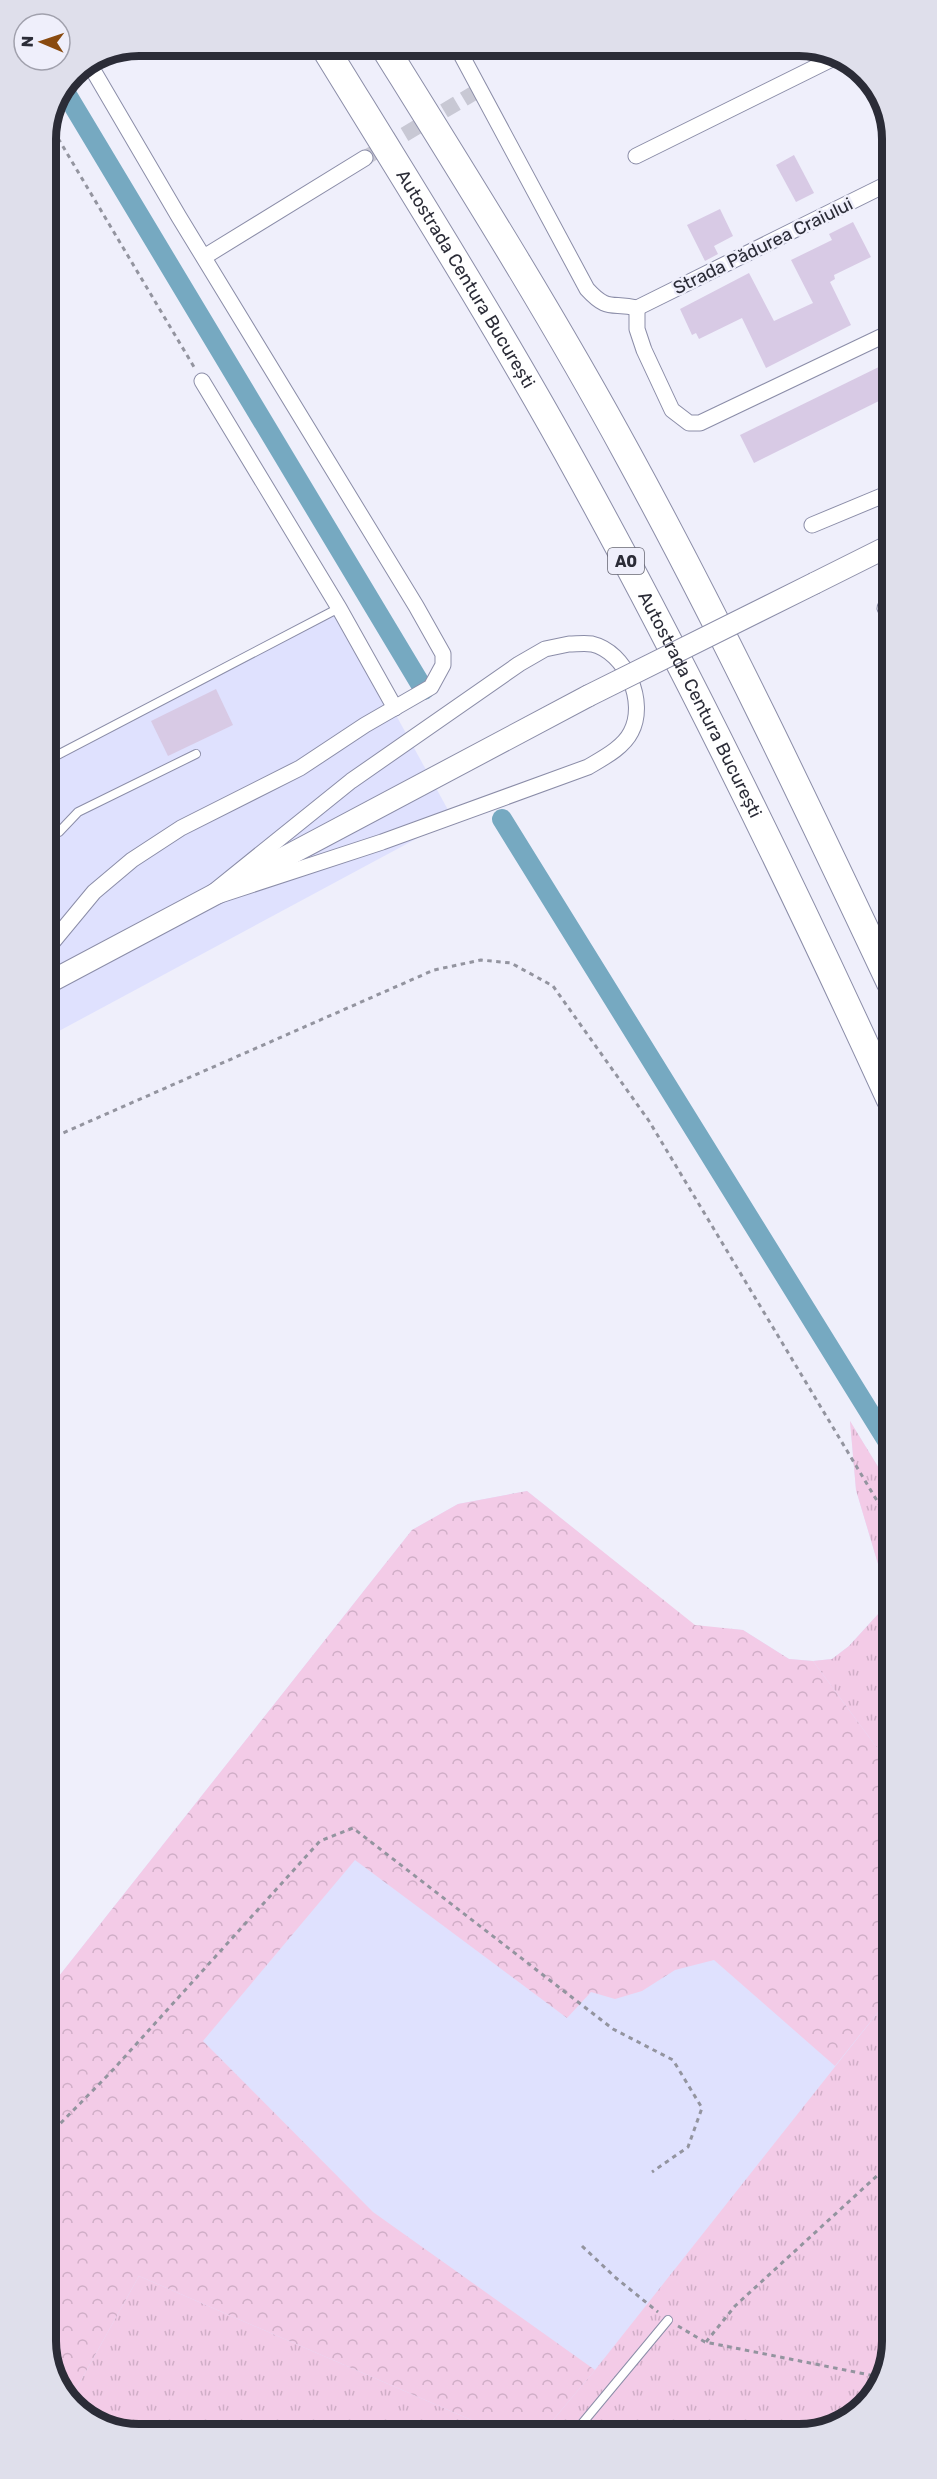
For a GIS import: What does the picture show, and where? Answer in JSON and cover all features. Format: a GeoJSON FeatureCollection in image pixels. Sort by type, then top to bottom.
{"type":"FeatureCollection","features":[{"type":"Feature","properties":{"kind":"highway","name":"Autostrada Centura București"},"geometry":{"type":"LineString","coordinates":[[330,56],[476,294],[582,478],[695,691],[881,1080]]}},
{"type":"Feature","properties":{"kind":"highway"},"geometry":{"type":"LineString","coordinates":[[390,56],[520,267],[627,453],[740,668],[881,963]]}},
{"type":"Feature","properties":{"kind":"main road"},"geometry":{"type":"LineString","coordinates":[[56,979],[588,696],[881,550]]}},
{"type":"Feature","properties":{"kind":"street"},"geometry":{"type":"LineString","coordinates":[[462,56],[587,289],[598,301],[609,306],[637,308],[637,329],[644,350],[672,410],[689,423],[700,423],[881,337]]}},
{"type":"Feature","properties":{"kind":"street"},"geometry":{"type":"LineString","coordinates":[[636,156],[828,61]]}},
{"type":"Feature","properties":{"kind":"street"},"geometry":{"type":"LineString","coordinates":[[56,938],[94,892],[132,860],[181,828],[300,768],[431,687],[443,665],[443,654],[92,69]]}},
{"type":"Feature","properties":{"kind":"street"},"geometry":{"type":"LineString","coordinates":[[204,257],[365,158]]}},
{"type":"Feature","properties":{"kind":"street","name":"Strada Pădurea Craiului"},"geometry":{"type":"LineString","coordinates":[[637,308],[881,187]]}},
{"type":"Feature","properties":{"kind":"street"},"geometry":{"type":"LineString","coordinates":[[202,381],[339,608],[395,708]]}},
{"type":"Feature","properties":{"kind":"street"},"geometry":{"type":"LineString","coordinates":[[812,525],[881,496]]}},
{"type":"Feature","properties":{"kind":"street"},"geometry":{"type":"LineString","coordinates":[[569,644],[593,644],[613,656],[626,671],[637,705],[636,719],[630,734],[613,752],[588,767],[382,842],[202,901],[351,781],[519,664],[545,649],[569,644]]}},
{"type":"Feature","properties":{"kind":"lane"},"geometry":{"type":"LineString","coordinates":[[56,756],[339,608]]}},
{"type":"Feature","properties":{"kind":"lane"},"geometry":{"type":"LineString","coordinates":[[56,833],[78,812],[196,754]]}},
{"type":"Feature","properties":{"kind":"lane"},"geometry":{"type":"LineString","coordinates":[[582,2424],[668,2320]]}},
{"type":"Feature","properties":{"kind":"path"},"geometry":{"type":"LineString","coordinates":[[56,135],[202,381]]}},
{"type":"Feature","properties":{"kind":"path"},"geometry":{"type":"LineString","coordinates":[[56,1136],[434,970],[482,960],[511,963],[553,986],[650,1121],[881,1507]]}},
{"type":"Feature","properties":{"kind":"path"},"geometry":{"type":"LineString","coordinates":[[56,2128],[111,2072],[320,1841],[353,1828],[614,2029],[673,2060],[702,2108],[688,2147],[652,2172]]}},
{"type":"Feature","properties":{"kind":"path"},"geometry":{"type":"LineString","coordinates":[[705,2342],[735,2306],[881,2172]]}},
{"type":"Feature","properties":{"kind":"path"},"geometry":{"type":"LineString","coordinates":[[582,2246],[616,2278],[668,2320],[705,2342],[873,2377]]}},
{"type":"Feature","properties":{"kind":"shaded area"},"geometry":{"type":"Polygon","coordinates":[[[340,613],[453,819],[56,1033],[56,752],[340,613]]]}},
{"type":"Feature","properties":{"kind":"shaded area"},"geometry":{"type":"Polygon","coordinates":[[[850,1421],[881,1472],[881,1574],[856,1490],[850,1421]]]}},
{"type":"Feature","properties":{"kind":"shaded area"},"geometry":{"type":"Polygon","coordinates":[[[527,1491],[695,1626],[743,1630],[789,1659],[813,1661],[832,1659],[849,1646],[880,1612],[881,1605],[881,2352],[873,2377],[853,2403],[831,2417],[799,2424],[133,2423],[106,2417],[92,2410],[76,2395],[62,2373],[56,2352],[56,1980],[412,1530],[458,1504],[527,1491]]]}},
{"type":"Feature","properties":{"kind":"green space"},"geometry":{"type":"Polygon","coordinates":[[[850,1421],[881,1472],[881,1574],[856,1490],[850,1421]]]}},
{"type":"Feature","properties":{"kind":"green space"},"geometry":{"type":"Polygon","coordinates":[[[527,1491],[695,1625],[743,1630],[789,1659],[813,1661],[881,1753],[881,2008],[835,2066],[714,1960],[675,1970],[642,1991],[615,1999],[591,1992],[567,2018],[355,1860],[203,2041],[373,2212],[595,2370],[550,2424],[479,2424],[139,2276],[74,2393],[62,2373],[56,2352],[56,1980],[412,1530],[458,1504],[527,1491]]]}},
{"type":"Feature","properties":{"kind":"green space"},"geometry":{"type":"Polygon","coordinates":[[[881,1605],[881,1753],[813,1661],[832,1659],[849,1646],[880,1612],[881,1605]]]}},
{"type":"Feature","properties":{"kind":"green space"},"geometry":{"type":"Polygon","coordinates":[[[881,2009],[881,2352],[873,2377],[864,2391],[845,2410],[810,2423],[550,2424],[881,2009]]]}},
{"type":"Feature","properties":{"kind":"green space"},"geometry":{"type":"Polygon","coordinates":[[[139,2276],[479,2424],[133,2423],[117,2421],[92,2410],[74,2393],[139,2276]]]}},
{"type":"Feature","properties":{"kind":"building"},"geometry":{"type":"Polygon","coordinates":[[[794,155],[814,193],[796,202],[776,165],[794,155]]]}},
{"type":"Feature","properties":{"kind":"building"},"geometry":{"type":"Polygon","coordinates":[[[720,209],[733,236],[714,246],[718,254],[705,261],[687,225],[720,209]]]}},
{"type":"Feature","properties":{"kind":"building"},"geometry":{"type":"Polygon","coordinates":[[[853,222],[871,257],[834,275],[835,279],[830,282],[851,325],[766,368],[742,318],[699,339],[696,333],[692,335],[680,309],[749,273],[774,321],[813,303],[791,260],[832,240],[829,234],[853,222]]]}},
{"type":"Feature","properties":{"kind":"building"},"geometry":{"type":"Polygon","coordinates":[[[881,366],[881,400],[754,463],[740,435],[881,366]]]}},
{"type":"Feature","properties":{"kind":"building"},"geometry":{"type":"Polygon","coordinates":[[[216,689],[233,725],[168,756],[151,721],[216,689]]]}},
{"type":"Feature","properties":{"kind":"waterway"},"geometry":{"type":"LineString","coordinates":[[67,95],[424,690]]}},
{"type":"Feature","properties":{"kind":"waterway"},"geometry":{"type":"LineString","coordinates":[[502,819],[881,1431]]}},
{"type":"Feature","properties":{"kind":"tunnel"},"geometry":{"type":"LineString","coordinates":[[365,158],[479,90]]}}]}
